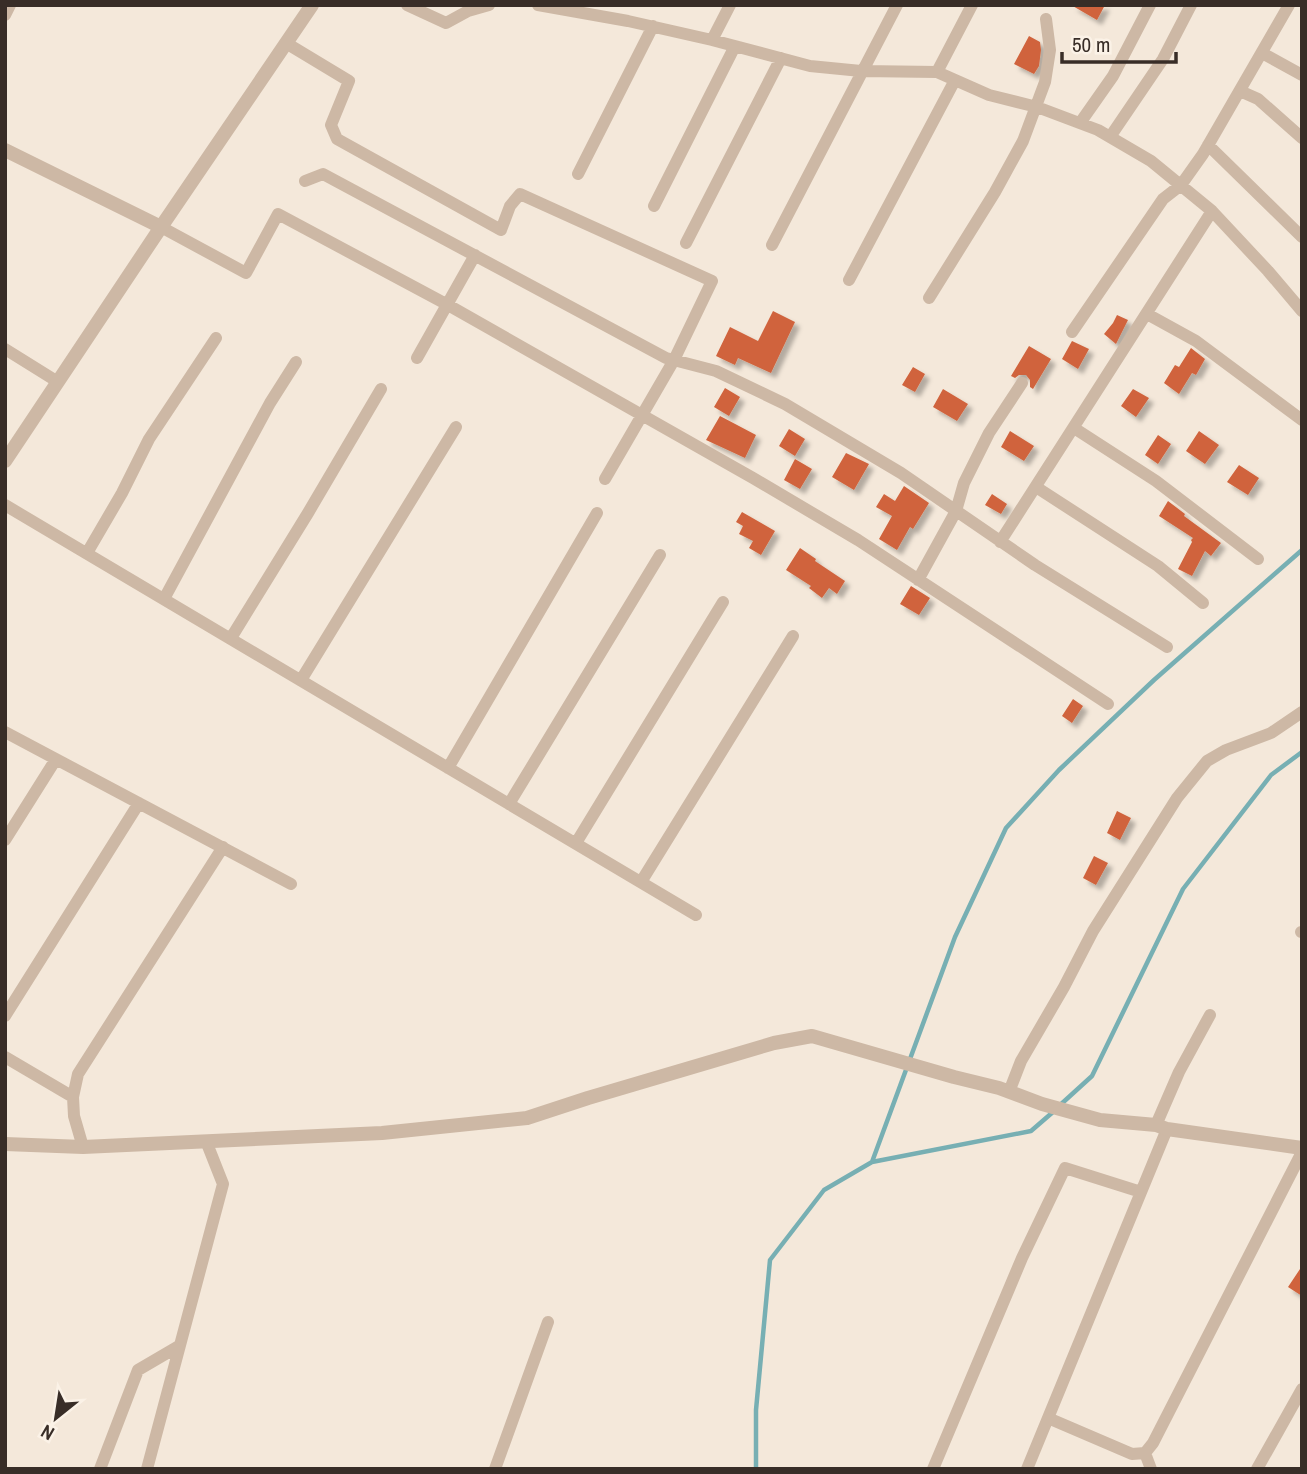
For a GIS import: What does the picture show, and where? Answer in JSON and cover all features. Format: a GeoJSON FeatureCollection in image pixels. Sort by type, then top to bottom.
{"type":"FeatureCollection","features":[{"type":"Feature","properties":{"kind":"street"},"geometry":{"type":"LineString","coordinates":[[5,15],[10,5]]}},
{"type":"Feature","properties":{"kind":"street"},"geometry":{"type":"LineString","coordinates":[[5,461],[312,5]]}},
{"type":"Feature","properties":{"kind":"street"},"geometry":{"type":"LineString","coordinates":[[407,5],[446,23],[468,11],[489,5]]}},
{"type":"Feature","properties":{"kind":"street"},"geometry":{"type":"LineString","coordinates":[[538,5],[653,26],[810,66],[862,71],[937,72],[989,95],[1037,107],[1098,130],[1151,161],[1212,211],[1302,311]]}},
{"type":"Feature","properties":{"kind":"street"},"geometry":{"type":"LineString","coordinates":[[712,40],[730,5]]}},
{"type":"Feature","properties":{"kind":"street"},"geometry":{"type":"LineString","coordinates":[[772,245],[897,5]]}},
{"type":"Feature","properties":{"kind":"street"},"geometry":{"type":"LineString","coordinates":[[937,72],[972,5]]}},
{"type":"Feature","properties":{"kind":"street"},"geometry":{"type":"LineString","coordinates":[[1080,123],[1113,76],[1150,5]]}},
{"type":"Feature","properties":{"kind":"street"},"geometry":{"type":"LineString","coordinates":[[1110,137],[1163,59],[1191,5]]}},
{"type":"Feature","properties":{"kind":"street"},"geometry":{"type":"LineString","coordinates":[[1072,332],[1163,199],[1181,185],[1208,145],[1289,5]]}},
{"type":"Feature","properties":{"kind":"street"},"geometry":{"type":"LineString","coordinates":[[1296,5],[1302,8]]}},
{"type":"Feature","properties":{"kind":"street"},"geometry":{"type":"LineString","coordinates":[[929,298],[1024,142],[1045,82],[1050,50],[1046,19]]}},
{"type":"Feature","properties":{"kind":"street"},"geometry":{"type":"LineString","coordinates":[[578,174],[653,26]]}},
{"type":"Feature","properties":{"kind":"street"},"geometry":{"type":"LineString","coordinates":[[286,43],[349,81],[331,125],[337,139],[501,230],[510,206],[520,194],[712,281],[674,360],[605,480]]}},
{"type":"Feature","properties":{"kind":"street"},"geometry":{"type":"LineString","coordinates":[[654,206],[735,46]]}},
{"type":"Feature","properties":{"kind":"street"},"geometry":{"type":"LineString","coordinates":[[1262,53],[1302,75]]}},
{"type":"Feature","properties":{"kind":"street"},"geometry":{"type":"LineString","coordinates":[[686,243],[781,58]]}},
{"type":"Feature","properties":{"kind":"street"},"geometry":{"type":"LineString","coordinates":[[849,280],[955,80]]}},
{"type":"Feature","properties":{"kind":"street"},"geometry":{"type":"LineString","coordinates":[[1240,91],[1258,99],[1302,138]]}},
{"type":"Feature","properties":{"kind":"street"},"geometry":{"type":"LineString","coordinates":[[1208,145],[1302,237]]}},
{"type":"Feature","properties":{"kind":"street"},"geometry":{"type":"LineString","coordinates":[[5,150],[161,227],[246,273],[278,215],[448,305],[858,541],[1108,704]]}},
{"type":"Feature","properties":{"kind":"street"},"geometry":{"type":"LineString","coordinates":[[305,181],[323,174],[666,358],[716,371],[785,404],[901,472],[1000,542],[1167,647]]}},
{"type":"Feature","properties":{"kind":"street"},"geometry":{"type":"LineString","coordinates":[[1000,542],[1212,211]]}},
{"type":"Feature","properties":{"kind":"street"},"geometry":{"type":"LineString","coordinates":[[417,358],[475,255]]}},
{"type":"Feature","properties":{"kind":"street"},"geometry":{"type":"LineString","coordinates":[[1147,314],[1196,341],[1302,420]]}},
{"type":"Feature","properties":{"kind":"street"},"geometry":{"type":"LineString","coordinates":[[87,553],[122,494],[149,439],[216,338]]}},
{"type":"Feature","properties":{"kind":"street"},"geometry":{"type":"LineString","coordinates":[[5,349],[58,382]]}},
{"type":"Feature","properties":{"kind":"street"},"geometry":{"type":"LineString","coordinates":[[164,599],[270,403],[296,362]]}},
{"type":"Feature","properties":{"kind":"street"},"geometry":{"type":"LineString","coordinates":[[919,580],[956,511],[964,483],[989,433],[1022,383]]}},
{"type":"Feature","properties":{"kind":"street"},"geometry":{"type":"LineString","coordinates":[[230,638],[381,389]]}},
{"type":"Feature","properties":{"kind":"street"},"geometry":{"type":"LineString","coordinates":[[301,680],[456,427]]}},
{"type":"Feature","properties":{"kind":"street"},"geometry":{"type":"LineString","coordinates":[[1074,428],[1156,481],[1258,559]]}},
{"type":"Feature","properties":{"kind":"street"},"geometry":{"type":"LineString","coordinates":[[1036,487],[1158,566],[1203,603]]}},
{"type":"Feature","properties":{"kind":"street"},"geometry":{"type":"LineString","coordinates":[[5,505],[696,915]]}},
{"type":"Feature","properties":{"kind":"street"},"geometry":{"type":"LineString","coordinates":[[448,768],[597,513]]}},
{"type":"Feature","properties":{"kind":"street"},"geometry":{"type":"LineString","coordinates":[[509,804],[660,555]]}},
{"type":"Feature","properties":{"kind":"street"},"geometry":{"type":"LineString","coordinates":[[576,843],[723,602]]}},
{"type":"Feature","properties":{"kind":"street"},"geometry":{"type":"LineString","coordinates":[[641,882],[793,636]]}},
{"type":"Feature","properties":{"kind":"street"},"geometry":{"type":"LineString","coordinates":[[1009,1092],[1021,1060],[1093,931],[1177,798],[1207,761],[1226,750],[1271,733],[1302,712]]}},
{"type":"Feature","properties":{"kind":"street"},"geometry":{"type":"LineString","coordinates":[[5,732],[292,884]]}},
{"type":"Feature","properties":{"kind":"street"},"geometry":{"type":"LineString","coordinates":[[5,840],[56,759]]}},
{"type":"Feature","properties":{"kind":"street"},"geometry":{"type":"LineString","coordinates":[[5,1016],[139,803]]}},
{"type":"Feature","properties":{"kind":"street"},"geometry":{"type":"LineString","coordinates":[[83,1147],[74,1116],[72,1097],[78,1074],[223,847]]}},
{"type":"Feature","properties":{"kind":"street"},"geometry":{"type":"LineString","coordinates":[[1027,1469],[1141,1192],[1179,1072],[1210,1015]]}},
{"type":"Feature","properties":{"kind":"street"},"geometry":{"type":"LineString","coordinates":[[5,1144],[83,1147],[382,1133],[527,1118],[774,1043],[812,1036],[1100,1120],[1302,1150],[1153,1443],[1144,1453],[1132,1454],[1048,1418]]}},
{"type":"Feature","properties":{"kind":"street"},"geometry":{"type":"LineString","coordinates":[[5,1057],[72,1097]]}},
{"type":"Feature","properties":{"kind":"street"},"geometry":{"type":"LineString","coordinates":[[147,1469],[223,1184],[206,1141]]}},
{"type":"Feature","properties":{"kind":"street"},"geometry":{"type":"LineString","coordinates":[[933,1469],[1022,1258],[1065,1168],[1141,1192]]}},
{"type":"Feature","properties":{"kind":"street"},"geometry":{"type":"LineString","coordinates":[[495,1469],[548,1322]]}},
{"type":"Feature","properties":{"kind":"street"},"geometry":{"type":"LineString","coordinates":[[100,1469],[138,1370],[179,1346]]}},
{"type":"Feature","properties":{"kind":"street"},"geometry":{"type":"LineString","coordinates":[[1256,1469],[1302,1389]]}},
{"type":"Feature","properties":{"kind":"street"},"geometry":{"type":"LineString","coordinates":[[1144,1453],[1152,1469]]}},
{"type":"Feature","properties":{"kind":"building"},"geometry":{"type":"Polygon","coordinates":[[[1071,5],[1105,5],[1097,20],[1071,5]]]}},
{"type":"Feature","properties":{"kind":"building"},"geometry":{"type":"Polygon","coordinates":[[[1029,36],[1040,42],[1039,66],[1034,74],[1014,64],[1029,36]]]}},
{"type":"Feature","properties":{"kind":"building"},"geometry":{"type":"Polygon","coordinates":[[[773,311],[795,322],[771,373],[738,358],[735,365],[716,356],[730,327],[758,341],[773,311]]]}},
{"type":"Feature","properties":{"kind":"building"},"geometry":{"type":"Polygon","coordinates":[[[1117,315],[1128,320],[1116,344],[1104,334],[1117,315]]]}},
{"type":"Feature","properties":{"kind":"building"},"geometry":{"type":"Polygon","coordinates":[[[1072,341],[1089,349],[1078,369],[1062,359],[1072,341]]]}},
{"type":"Feature","properties":{"kind":"building"},"geometry":{"type":"Polygon","coordinates":[[[1029,346],[1051,359],[1033,389],[1026,375],[1015,378],[1011,376],[1029,346]]]}},
{"type":"Feature","properties":{"kind":"building"},"geometry":{"type":"Polygon","coordinates":[[[1191,348],[1205,359],[1196,375],[1192,373],[1179,394],[1164,383],[1175,365],[1179,367],[1191,348]]]}},
{"type":"Feature","properties":{"kind":"building"},"geometry":{"type":"Polygon","coordinates":[[[913,367],[925,374],[915,392],[902,385],[913,367]]]}},
{"type":"Feature","properties":{"kind":"building"},"geometry":{"type":"Polygon","coordinates":[[[725,388],[740,397],[729,416],[714,407],[725,388]]]}},
{"type":"Feature","properties":{"kind":"building"},"geometry":{"type":"Polygon","coordinates":[[[943,389],[968,404],[957,421],[933,407],[943,389]]]}},
{"type":"Feature","properties":{"kind":"building"},"geometry":{"type":"Polygon","coordinates":[[[1133,389],[1149,398],[1136,417],[1121,406],[1133,389]]]}},
{"type":"Feature","properties":{"kind":"building"},"geometry":{"type":"Polygon","coordinates":[[[720,416],[756,435],[745,458],[706,440],[720,416]]]}},
{"type":"Feature","properties":{"kind":"building"},"geometry":{"type":"Polygon","coordinates":[[[789,429],[805,439],[795,456],[779,446],[789,429]]]}},
{"type":"Feature","properties":{"kind":"building"},"geometry":{"type":"Polygon","coordinates":[[[1010,431],[1034,446],[1024,461],[1001,447],[1010,431]]]}},
{"type":"Feature","properties":{"kind":"building"},"geometry":{"type":"Polygon","coordinates":[[[1199,431],[1219,445],[1205,464],[1186,451],[1199,431]]]}},
{"type":"Feature","properties":{"kind":"building"},"geometry":{"type":"Polygon","coordinates":[[[1158,435],[1171,444],[1158,464],[1145,455],[1158,435]]]}},
{"type":"Feature","properties":{"kind":"building"},"geometry":{"type":"Polygon","coordinates":[[[846,453],[869,464],[854,490],[832,477],[846,453]]]}},
{"type":"Feature","properties":{"kind":"building"},"geometry":{"type":"Polygon","coordinates":[[[795,459],[812,469],[800,489],[784,480],[795,459]]]}},
{"type":"Feature","properties":{"kind":"building"},"geometry":{"type":"Polygon","coordinates":[[[1239,465],[1259,478],[1248,495],[1227,482],[1239,465]]]}},
{"type":"Feature","properties":{"kind":"building"},"geometry":{"type":"Polygon","coordinates":[[[904,486],[929,503],[913,529],[910,527],[897,550],[879,539],[892,516],[876,507],[884,494],[895,501],[904,486]]]}},
{"type":"Feature","properties":{"kind":"building"},"geometry":{"type":"Polygon","coordinates":[[[992,494],[1007,504],[1001,514],[985,505],[992,494]]]}},
{"type":"Feature","properties":{"kind":"building"},"geometry":{"type":"Polygon","coordinates":[[[1168,501],[1221,543],[1211,556],[1205,551],[1192,576],[1178,569],[1193,538],[1159,516],[1168,501]]]}},
{"type":"Feature","properties":{"kind":"building"},"geometry":{"type":"Polygon","coordinates":[[[742,512],[775,531],[761,555],[749,548],[753,541],[739,534],[743,526],[736,522],[742,512]]]}},
{"type":"Feature","properties":{"kind":"building"},"geometry":{"type":"Polygon","coordinates":[[[800,548],[845,581],[837,594],[829,588],[822,598],[809,588],[811,586],[786,570],[800,548]]]}},
{"type":"Feature","properties":{"kind":"building"},"geometry":{"type":"Polygon","coordinates":[[[911,586],[930,598],[919,615],[900,604],[911,586]]]}},
{"type":"Feature","properties":{"kind":"building"},"geometry":{"type":"Polygon","coordinates":[[[1073,699],[1083,706],[1072,723],[1062,716],[1073,699]]]}},
{"type":"Feature","properties":{"kind":"building"},"geometry":{"type":"Polygon","coordinates":[[[1117,811],[1131,818],[1120,840],[1107,833],[1117,811]]]}},
{"type":"Feature","properties":{"kind":"building"},"geometry":{"type":"Polygon","coordinates":[[[1094,856],[1108,863],[1096,885],[1083,878],[1094,856]]]}},
{"type":"Feature","properties":{"kind":"building"},"geometry":{"type":"Polygon","coordinates":[[[1302,1266],[1302,1296],[1288,1287],[1302,1266]]]}},
{"type":"Feature","properties":{"kind":"waterway"},"geometry":{"type":"LineString","coordinates":[[756,1469],[756,1410],[770,1260],[824,1190],[872,1162],[955,937],[1006,828],[1059,770],[1154,680],[1302,550]]}},
{"type":"Feature","properties":{"kind":"waterway"},"geometry":{"type":"LineString","coordinates":[[1059,1106],[1092,1076],[1183,889],[1271,775],[1302,752]]}},
{"type":"Feature","properties":{"kind":"waterway"},"geometry":{"type":"LineString","coordinates":[[872,1162],[1031,1131],[1053,1112]]}}]}
